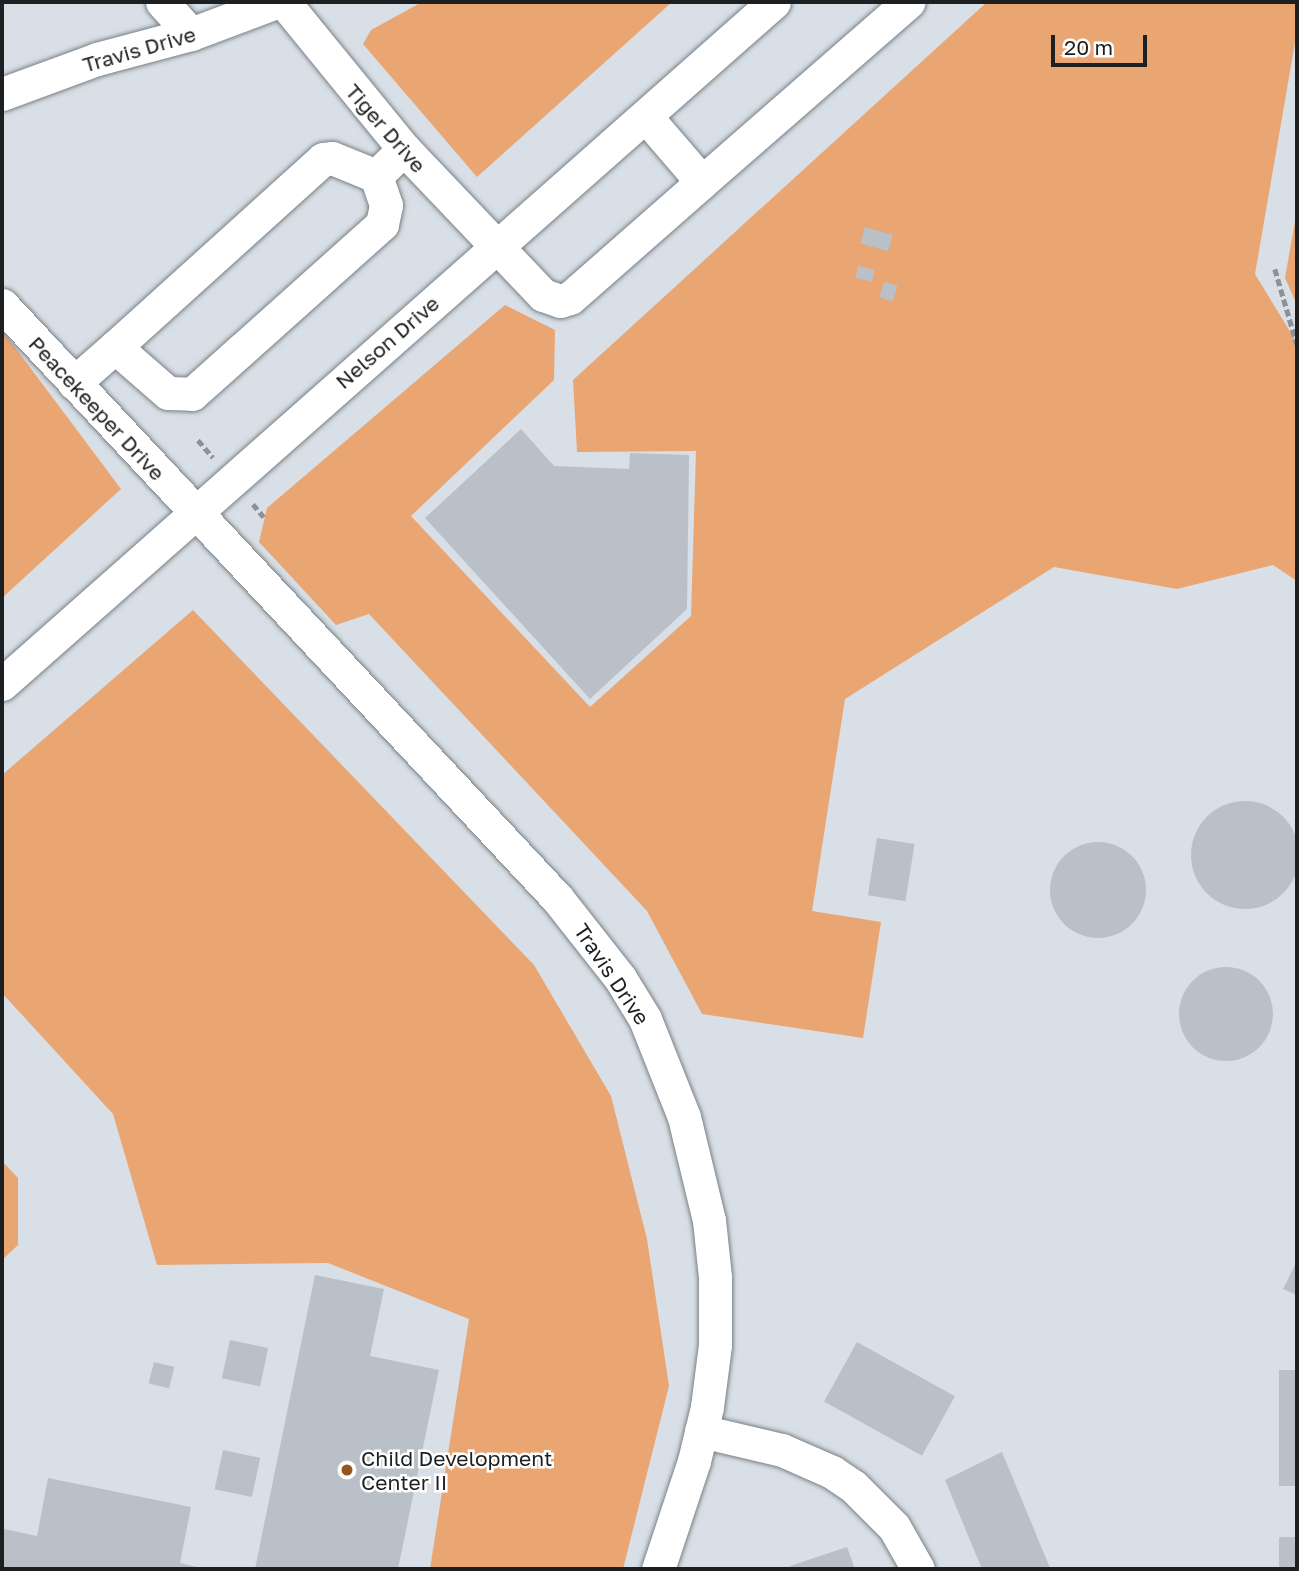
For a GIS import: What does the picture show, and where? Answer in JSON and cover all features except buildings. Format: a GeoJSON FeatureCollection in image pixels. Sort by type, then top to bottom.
{"type":"FeatureCollection","features":[{"type":"Feature","properties":{"kind":"street"},"geometry":{"type":"LineString","coordinates":[[162,2],[191,34]]}},
{"type":"Feature","properties":{"kind":"street","name":"Travis Drive"},"geometry":{"type":"LineString","coordinates":[[2,94],[97,59],[191,34],[276,2]]}},
{"type":"Feature","properties":{"kind":"street","name":"Tiger Drive"},"geometry":{"type":"LineString","coordinates":[[284,2],[404,149],[495,249],[543,295],[560,301],[570,298],[908,2]]}},
{"type":"Feature","properties":{"kind":"street","name":"Nelson Drive"},"geometry":{"type":"LineString","coordinates":[[2,684],[192,512],[647,118],[774,2]]}},
{"type":"Feature","properties":{"kind":"street"},"geometry":{"type":"LineString","coordinates":[[647,118],[702,183]]}},
{"type":"Feature","properties":{"kind":"street"},"geometry":{"type":"LineString","coordinates":[[376,176],[404,149]]}},
{"type":"Feature","properties":{"kind":"street"},"geometry":{"type":"LineString","coordinates":[[74,383],[323,159],[332,158],[376,176],[386,205],[382,224],[192,394],[168,393],[115,348]]}},
{"type":"Feature","properties":{"kind":"street","name":"Peacekeeper Drive"},"geometry":{"type":"LineString","coordinates":[[2,305],[192,512]]}},
{"type":"Feature","properties":{"kind":"street","name":"Travis Drive"},"geometry":{"type":"LineString","coordinates":[[192,512],[557,898],[620,978],[645,1019],[684,1116],[709,1220],[715,1345],[701,1431],[658,1569]]}},
{"type":"Feature","properties":{"kind":"street"},"geometry":{"type":"LineString","coordinates":[[701,1431],[782,1450],[832,1472],[853,1486],[894,1527],[918,1569]]}},
{"type":"Feature","properties":{"kind":"path"},"geometry":{"type":"LineString","coordinates":[[1275,269],[1297,344]]}},
{"type":"Feature","properties":{"kind":"shaded area"},"geometry":{"type":"Polygon","coordinates":[[[422,2],[672,2],[477,177],[363,44],[371,30],[422,2]]]}},
{"type":"Feature","properties":{"kind":"shaded area"},"geometry":{"type":"Polygon","coordinates":[[[987,2],[1297,2],[1297,31],[1255,274],[1297,343],[1297,581],[1273,565],[1177,589],[1054,567],[845,699],[812,911],[881,922],[863,1038],[702,1014],[647,911],[369,614],[336,625],[259,542],[267,508],[505,305],[555,330],[554,380],[411,516],[590,707],[691,616],[696,451],[577,452],[573,380],[987,2]]]}},
{"type":"Feature","properties":{"kind":"shaded area"},"geometry":{"type":"Polygon","coordinates":[[[1297,210],[1297,305],[1285,278],[1297,210]]]}},
{"type":"Feature","properties":{"kind":"shaded area"},"geometry":{"type":"Polygon","coordinates":[[[2,330],[121,489],[2,598],[2,330]]]}},
{"type":"Feature","properties":{"kind":"shaded area"},"geometry":{"type":"Polygon","coordinates":[[[193,610],[534,965],[611,1096],[647,1239],[669,1386],[623,1569],[430,1569],[469,1319],[328,1263],[157,1265],[113,1114],[2,993],[2,775],[193,610]]]}},
{"type":"Feature","properties":{"kind":"shaded area"},"geometry":{"type":"Polygon","coordinates":[[[2,1161],[18,1178],[18,1245],[2,1260],[2,1161]]]}},
{"type":"Feature","properties":{"kind":"place","name":"Child Development Center II"},"geometry":{"type":"Point","coordinates":[347,1470]}}]}
